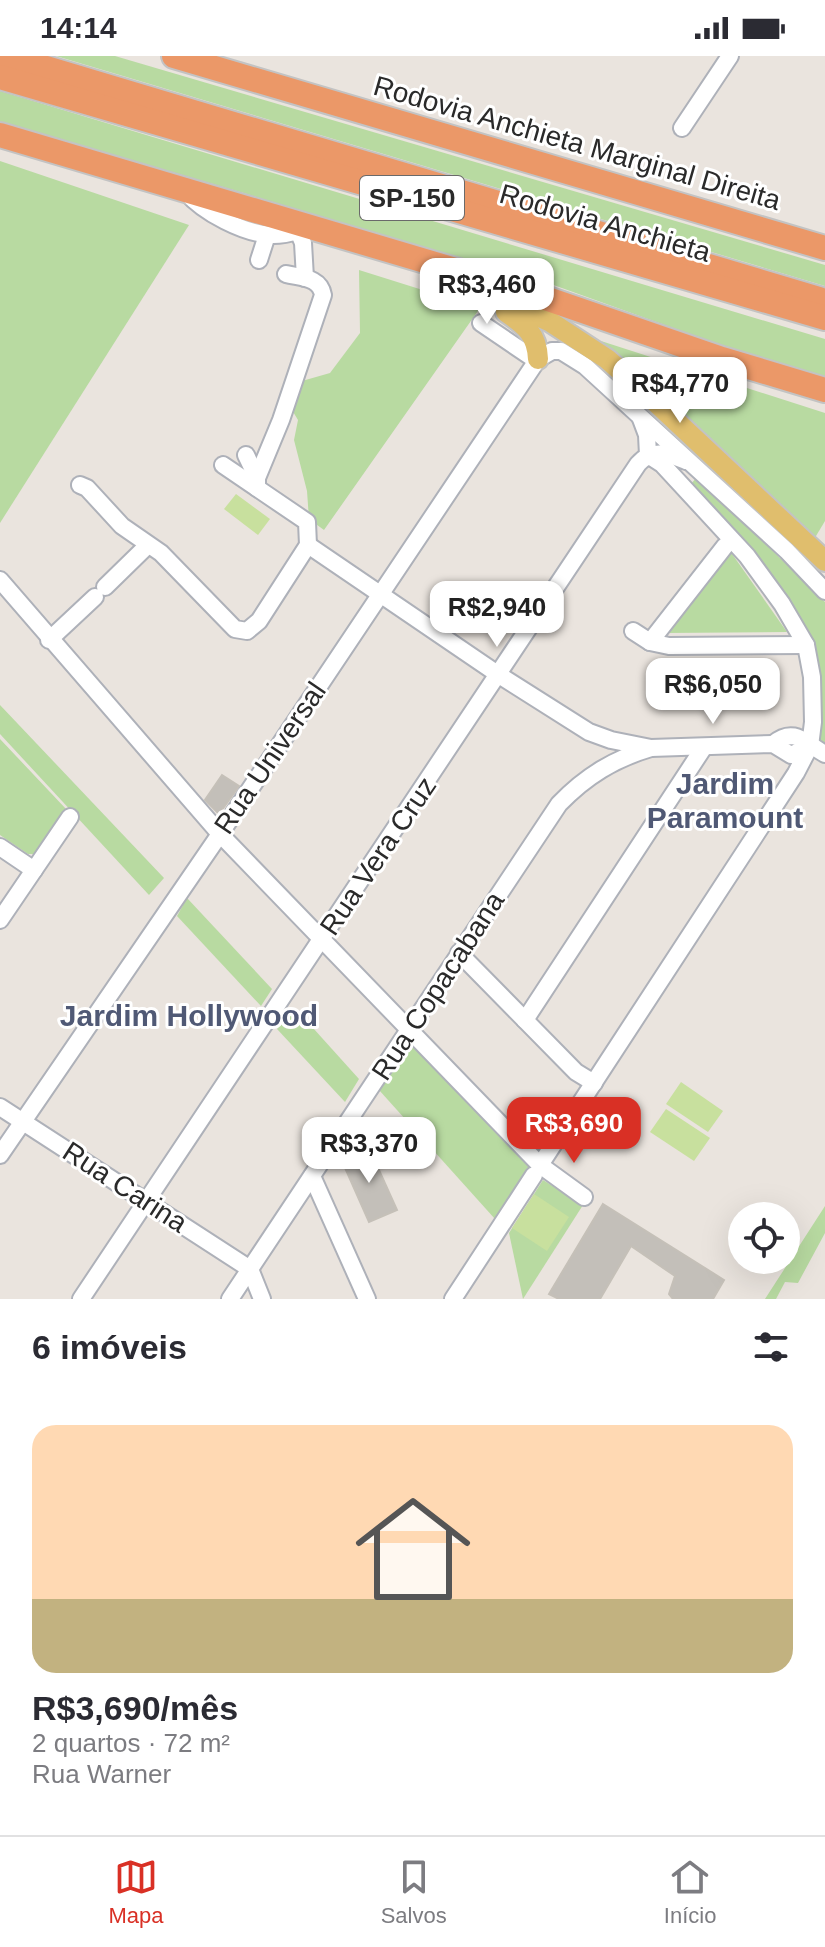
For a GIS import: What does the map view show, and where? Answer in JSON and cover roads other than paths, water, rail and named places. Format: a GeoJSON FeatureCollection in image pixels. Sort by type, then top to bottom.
{"type":"FeatureCollection","features":[{"type":"Feature","properties":{"kind":"highway","name":"Rodovia Anchieta"},"geometry":{"type":"LineString","coordinates":[[6,56],[825,301]]}},
{"type":"Feature","properties":{"kind":"highway","name":"Rodovia Anchieta Marginal Direita"},"geometry":{"type":"LineString","coordinates":[[174,56],[825,248]]}},
{"type":"Feature","properties":{"kind":"highway","name":"Rodovia Anchieta"},"geometry":{"type":"LineString","coordinates":[[0,77],[825,318]]}},
{"type":"Feature","properties":{"kind":"highway","name":"SP-150"},"geometry":{"type":"LineString","coordinates":[[0,135],[183,188],[304,229],[516,288],[722,359],[825,390]]}},
{"type":"Feature","properties":{"kind":"main road"},"geometry":{"type":"LineString","coordinates":[[409,257],[549,321],[607,359],[825,561]]}},
{"type":"Feature","properties":{"kind":"main road"},"geometry":{"type":"LineString","coordinates":[[459,281],[527,327],[537,343],[537,360]]}},
{"type":"Feature","properties":{"kind":"street"},"geometry":{"type":"LineString","coordinates":[[199,56],[237,74]]}},
{"type":"Feature","properties":{"kind":"street"},"geometry":{"type":"LineString","coordinates":[[682,128],[730,56]]}},
{"type":"Feature","properties":{"kind":"street"},"geometry":{"type":"LineString","coordinates":[[183,188],[213,216],[267,235],[304,229],[305,278]]}},
{"type":"Feature","properties":{"kind":"street"},"geometry":{"type":"LineString","coordinates":[[259,260],[267,235]]}},
{"type":"Feature","properties":{"kind":"street"},"geometry":{"type":"LineString","coordinates":[[257,483],[323,295],[317,281],[286,274]]}},
{"type":"Feature","properties":{"kind":"street"},"geometry":{"type":"LineString","coordinates":[[481,323],[537,360],[557,350],[571,355],[695,465],[825,591]]}},
{"type":"Feature","properties":{"kind":"street","name":"Rua Universal"},"geometry":{"type":"LineString","coordinates":[[0,1155],[220,834],[537,360]]}},
{"type":"Feature","properties":{"kind":"street"},"geometry":{"type":"LineString","coordinates":[[639,414],[647,435],[648,455]]}},
{"type":"Feature","properties":{"kind":"street"},"geometry":{"type":"LineString","coordinates":[[648,455],[665,454],[695,465]]}},
{"type":"Feature","properties":{"kind":"street"},"geometry":{"type":"LineString","coordinates":[[246,455],[257,483]]}},
{"type":"Feature","properties":{"kind":"street"},"geometry":{"type":"LineString","coordinates":[[648,455],[662,464],[747,556],[782,604],[806,645],[812,677],[817,750]]}},
{"type":"Feature","properties":{"kind":"street","name":"Rua Vera Cruz"},"geometry":{"type":"LineString","coordinates":[[81,1299],[638,464],[648,455]]}},
{"type":"Feature","properties":{"kind":"street"},"geometry":{"type":"LineString","coordinates":[[80,485],[87,488],[122,526],[161,553],[229,623],[241,631],[256,625],[308,545],[307,522],[257,483],[223,465]]}},
{"type":"Feature","properties":{"kind":"street"},"geometry":{"type":"LineString","coordinates":[[49,640],[148,545]]}},
{"type":"Feature","properties":{"kind":"street"},"geometry":{"type":"LineString","coordinates":[[308,545],[499,675],[597,736],[609,746],[618,760]]}},
{"type":"Feature","properties":{"kind":"street"},"geometry":{"type":"LineString","coordinates":[[650,642],[725,546]]}},
{"type":"Feature","properties":{"kind":"street"},"geometry":{"type":"LineString","coordinates":[[0,580],[220,834],[410,1028],[537,1170],[584,1197]]}},
{"type":"Feature","properties":{"kind":"street"},"geometry":{"type":"LineString","coordinates":[[633,631],[650,642],[678,646],[806,645]]}},
{"type":"Feature","properties":{"kind":"street"},"geometry":{"type":"LineString","coordinates":[[597,736],[651,748],[773,744],[791,755],[817,750]]}},
{"type":"Feature","properties":{"kind":"street"},"geometry":{"type":"LineString","coordinates":[[525,1020],[704,747]]}},
{"type":"Feature","properties":{"kind":"street","name":"Rua Copacabana"},"geometry":{"type":"LineString","coordinates":[[230,1299],[559,804],[594,773],[651,748]]}},
{"type":"Feature","properties":{"kind":"street"},"geometry":{"type":"LineString","coordinates":[[453,1299],[796,773],[817,750]]}},
{"type":"Feature","properties":{"kind":"street"},"geometry":{"type":"LineString","coordinates":[[0,920],[70,817]]}},
{"type":"Feature","properties":{"kind":"street"},"geometry":{"type":"LineString","coordinates":[[0,847],[34,870]]}},
{"type":"Feature","properties":{"kind":"street"},"geometry":{"type":"LineString","coordinates":[[459,953],[582,1078],[594,1083]]}},
{"type":"Feature","properties":{"kind":"street","name":"Rua Carina"},"geometry":{"type":"LineString","coordinates":[[0,1107],[250,1269]]}},
{"type":"Feature","properties":{"kind":"street"},"geometry":{"type":"LineString","coordinates":[[312,1176],[367,1299]]}},
{"type":"Feature","properties":{"kind":"street"},"geometry":{"type":"LineString","coordinates":[[250,1269],[262,1299]]}},
{"type":"Feature","properties":{"kind":"district","name":"Jardim Paramount"},"geometry":{"type":"Point","coordinates":[725,800]}},
{"type":"Feature","properties":{"kind":"district","name":"Jardim Hollywood"},"geometry":{"type":"Point","coordinates":[189,1015]}}]}
